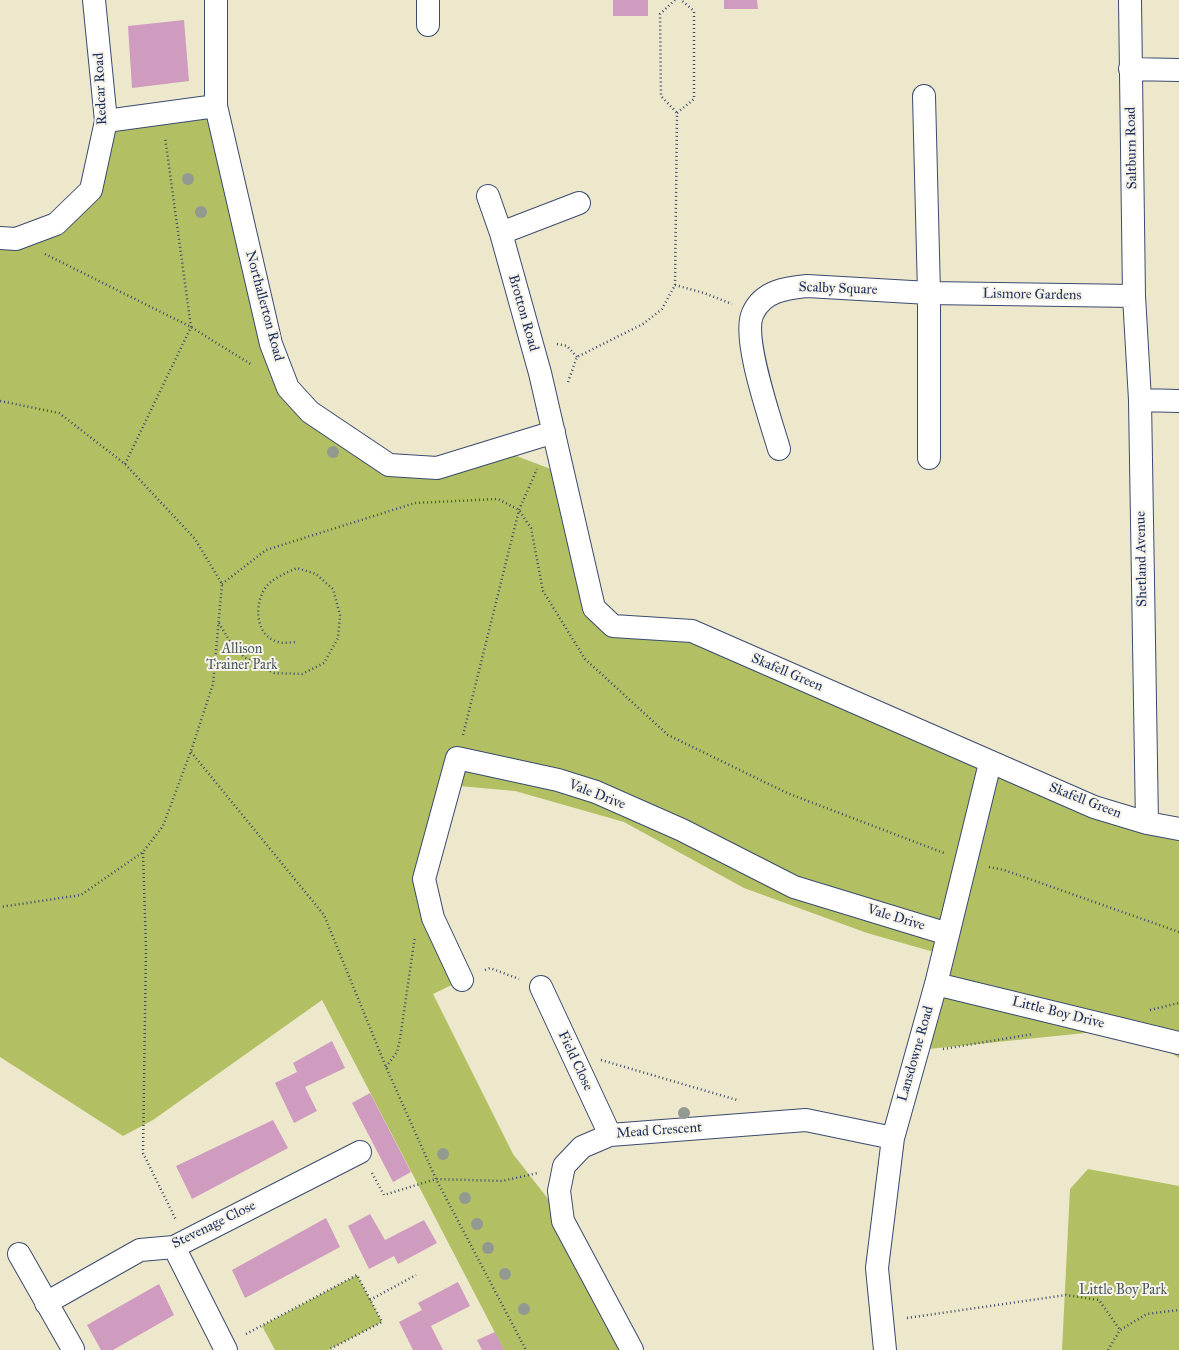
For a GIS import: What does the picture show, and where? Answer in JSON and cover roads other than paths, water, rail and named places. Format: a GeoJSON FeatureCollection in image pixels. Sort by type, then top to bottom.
{"type":"FeatureCollection","features":[{"type":"Feature","properties":{"kind":"street","name":"Redcar Road"},"geometry":{"type":"LineString","coordinates":[[8,239],[56,224],[91,190],[106,121],[94,0]]}},
{"type":"Feature","properties":{"kind":"street","name":"Northallerton Road"},"geometry":{"type":"LineString","coordinates":[[216,0],[216,106],[271,344],[288,388],[310,412],[390,465],[437,468],[554,432]]}},
{"type":"Feature","properties":{"kind":"street"},"geometry":{"type":"LineString","coordinates":[[428,0],[428,25]]}},
{"type":"Feature","properties":{"kind":"street","name":"Saltburn Road"},"geometry":{"type":"LineString","coordinates":[[1130,0],[1134,296]]}},
{"type":"Feature","properties":{"kind":"street"},"geometry":{"type":"LineString","coordinates":[[1130,69],[1179,70]]}},
{"type":"Feature","properties":{"kind":"street"},"geometry":{"type":"LineString","coordinates":[[924,96],[929,294],[929,458]]}},
{"type":"Feature","properties":{"kind":"street"},"geometry":{"type":"LineString","coordinates":[[106,121],[216,106]]}},
{"type":"Feature","properties":{"kind":"street","name":"Brotton Road"},"geometry":{"type":"LineString","coordinates":[[488,196],[501,233],[547,401],[554,432]]}},
{"type":"Feature","properties":{"kind":"street"},"geometry":{"type":"LineString","coordinates":[[501,233],[579,203]]}},
{"type":"Feature","properties":{"kind":"street","name":"Scalby Square"},"geometry":{"type":"LineString","coordinates":[[779,449],[749,333],[752,313],[767,295],[790,287],[807,286],[929,294]]}},
{"type":"Feature","properties":{"kind":"street","name":"Lismore Gardens"},"geometry":{"type":"LineString","coordinates":[[929,294],[1134,296]]}},
{"type":"Feature","properties":{"kind":"street","name":"Shetland Avenue"},"geometry":{"type":"LineString","coordinates":[[1134,296],[1140,400],[1147,823]]}},
{"type":"Feature","properties":{"kind":"street"},"geometry":{"type":"LineString","coordinates":[[1140,400],[1179,401]]}},
{"type":"Feature","properties":{"kind":"street","name":"Skafell Green"},"geometry":{"type":"LineString","coordinates":[[554,432],[594,608],[612,626],[692,632],[912,726],[990,763],[1094,807],[1147,823],[1179,829]]}},
{"type":"Feature","properties":{"kind":"street","name":"Vale Drive"},"geometry":{"type":"LineString","coordinates":[[462,980],[433,918],[424,879],[448,784],[457,758],[558,780],[596,792],[682,830],[794,887],[948,934]]}},
{"type":"Feature","properties":{"kind":"street","name":"Lansdowne Road"},"geometry":{"type":"LineString","coordinates":[[885,1350],[877,1268],[893,1138],[936,984],[990,763]]}},
{"type":"Feature","properties":{"kind":"street","name":"Little Boy Drive"},"geometry":{"type":"LineString","coordinates":[[936,984],[1179,1043]]}},
{"type":"Feature","properties":{"kind":"street","name":"Field Close"},"geometry":{"type":"LineString","coordinates":[[540,987],[610,1135]]}},
{"type":"Feature","properties":{"kind":"street","name":"Mead Crescent"},"geometry":{"type":"LineString","coordinates":[[632,1350],[563,1221],[559,1191],[564,1166],[582,1147],[610,1135],[806,1120],[893,1138]]}},
{"type":"Feature","properties":{"kind":"street","name":"Stevenage Close"},"geometry":{"type":"LineString","coordinates":[[46,1303],[140,1250],[180,1244],[360,1152]]}},
{"type":"Feature","properties":{"kind":"street"},"geometry":{"type":"LineString","coordinates":[[180,1244],[225,1348]]}},
{"type":"Feature","properties":{"kind":"street"},"geometry":{"type":"LineString","coordinates":[[19,1254],[73,1349]]}},
{"type":"Feature","properties":{"kind":"park label","name":"Allison Trainer Park"},"geometry":{"type":"Point","coordinates":[242,658]}},
{"type":"Feature","properties":{"kind":"park label","name":"Little Boy Park"},"geometry":{"type":"Point","coordinates":[1123,1291]}}]}
